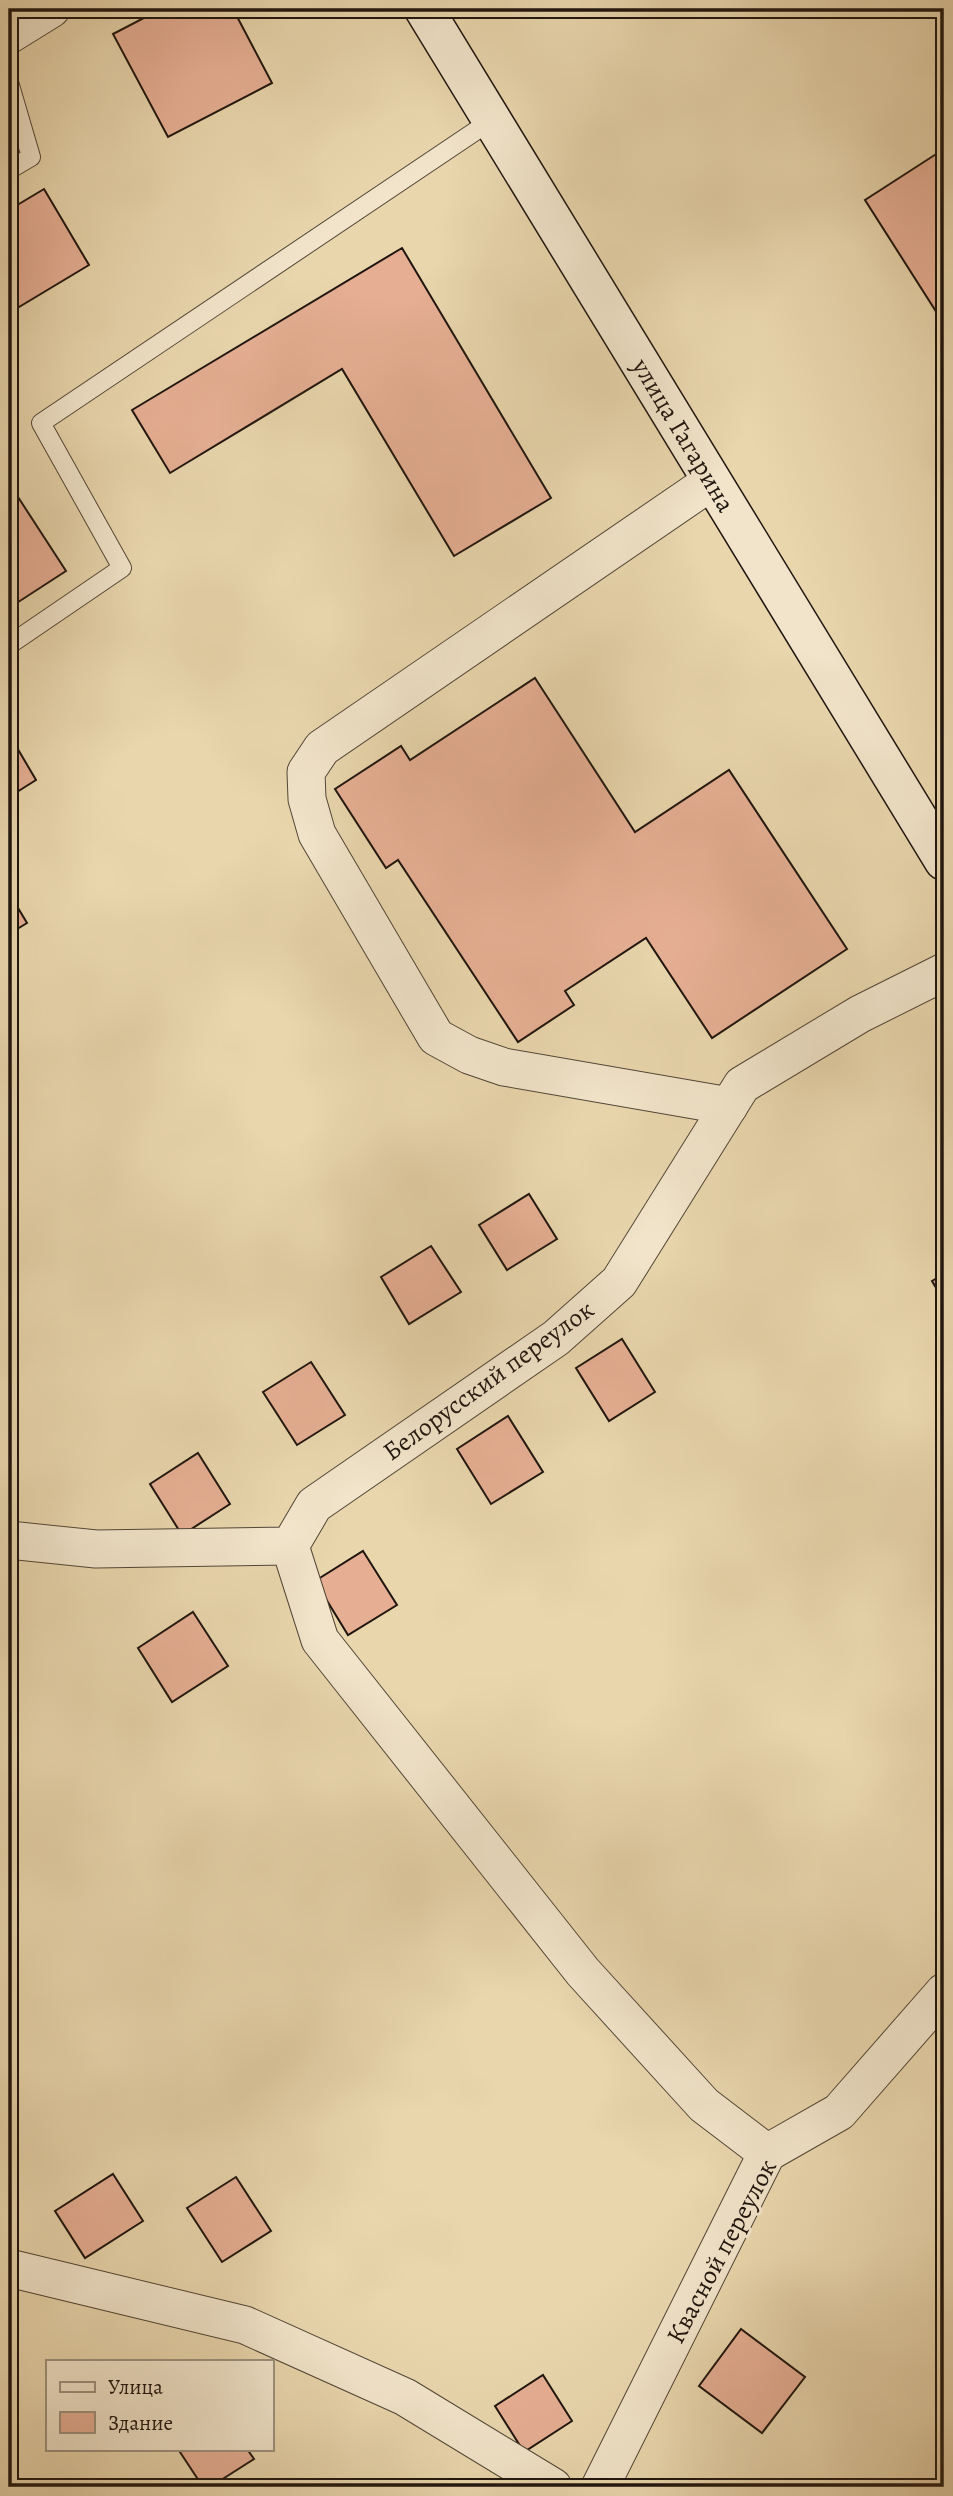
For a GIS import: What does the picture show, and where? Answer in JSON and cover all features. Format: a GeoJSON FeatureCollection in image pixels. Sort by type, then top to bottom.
{"type":"FeatureCollection","features":[{"type":"Feature","properties":{"kind":"street"},"geometry":{"type":"LineString","coordinates":[[9,35],[51,9]]}},
{"type":"Feature","properties":{"kind":"street","name":"улица Гагарина"},"geometry":{"type":"LineString","coordinates":[[424,9],[943,857]]}},
{"type":"Feature","properties":{"kind":"street"},"geometry":{"type":"LineString","coordinates":[[712,481],[322,748],[306,772],[307,799],[317,834],[436,1037],[469,1055],[504,1067],[729,1106]]}},
{"type":"Feature","properties":{"kind":"street","name":"Белорусский переулок"},"geometry":{"type":"LineString","coordinates":[[290,1546],[314,1505],[556,1338],[619,1282],[742,1085],[860,1014],[944,972]]}},
{"type":"Feature","properties":{"kind":"street"},"geometry":{"type":"LineString","coordinates":[[9,1540],[96,1549],[290,1546],[320,1640],[583,1972],[704,2105],[767,2153]]}},
{"type":"Feature","properties":{"kind":"street","name":"Квасной переулок"},"geometry":{"type":"LineString","coordinates":[[600,2487],[767,2153],[839,2112],[944,1992]]}},
{"type":"Feature","properties":{"kind":"street"},"geometry":{"type":"LineString","coordinates":[[9,2268],[245,2325],[405,2397],[553,2487]]}},
{"type":"Feature","properties":{"kind":"lane"},"geometry":{"type":"LineString","coordinates":[[9,82],[31,157],[9,170]]}},
{"type":"Feature","properties":{"kind":"lane"},"geometry":{"type":"LineString","coordinates":[[9,645],[122,568],[41,423],[492,120]]}},
{"type":"Feature","properties":{"kind":"building"},"geometry":{"type":"Polygon","coordinates":[[[161,9],[233,9],[272,83],[168,137],[113,34],[161,9]]]}},
{"type":"Feature","properties":{"kind":"building"},"geometry":{"type":"Polygon","coordinates":[[[944,149],[944,324],[865,200],[944,149]]]}},
{"type":"Feature","properties":{"kind":"building"},"geometry":{"type":"Polygon","coordinates":[[[44,189],[89,265],[9,313],[9,210],[44,189]]]}},
{"type":"Feature","properties":{"kind":"building"},"geometry":{"type":"Polygon","coordinates":[[[402,248],[551,498],[454,556],[342,369],[170,473],[132,410],[402,248]]]}},
{"type":"Feature","properties":{"kind":"building"},"geometry":{"type":"Polygon","coordinates":[[[18,497],[66,571],[9,608],[9,503],[18,497]]]}},
{"type":"Feature","properties":{"kind":"building"},"geometry":{"type":"Polygon","coordinates":[[[535,678],[635,832],[729,770],[847,949],[712,1038],[646,938],[565,991],[574,1005],[518,1042],[398,860],[386,868],[335,789],[401,746],[410,760],[535,678]]]}},
{"type":"Feature","properties":{"kind":"building"},"geometry":{"type":"Polygon","coordinates":[[[9,734],[36,780],[9,797],[9,734]]]}},
{"type":"Feature","properties":{"kind":"building"},"geometry":{"type":"Polygon","coordinates":[[[9,893],[27,923],[9,934],[9,893]]]}},
{"type":"Feature","properties":{"kind":"building"},"geometry":{"type":"Polygon","coordinates":[[[529,1194],[557,1239],[507,1270],[479,1225],[529,1194]]]}},
{"type":"Feature","properties":{"kind":"building"},"geometry":{"type":"Polygon","coordinates":[[[431,1246],[461,1292],[409,1324],[381,1277],[431,1246]]]}},
{"type":"Feature","properties":{"kind":"building"},"geometry":{"type":"Polygon","coordinates":[[[944,1274],[944,1301],[932,1281],[944,1274]]]}},
{"type":"Feature","properties":{"kind":"building"},"geometry":{"type":"Polygon","coordinates":[[[622,1339],[655,1392],[609,1421],[576,1368],[622,1339]]]}},
{"type":"Feature","properties":{"kind":"building"},"geometry":{"type":"Polygon","coordinates":[[[311,1362],[345,1415],[297,1445],[263,1392],[311,1362]]]}},
{"type":"Feature","properties":{"kind":"building"},"geometry":{"type":"Polygon","coordinates":[[[508,1416],[543,1472],[491,1504],[457,1449],[508,1416]]]}},
{"type":"Feature","properties":{"kind":"building"},"geometry":{"type":"Polygon","coordinates":[[[198,1453],[230,1504],[182,1535],[150,1484],[198,1453]]]}},
{"type":"Feature","properties":{"kind":"building"},"geometry":{"type":"Polygon","coordinates":[[[363,1551],[397,1605],[348,1635],[315,1581],[363,1551]]]}},
{"type":"Feature","properties":{"kind":"building"},"geometry":{"type":"Polygon","coordinates":[[[193,1612],[228,1666],[172,1702],[138,1648],[193,1612]]]}},
{"type":"Feature","properties":{"kind":"building"},"geometry":{"type":"Polygon","coordinates":[[[113,2174],[143,2221],[85,2258],[55,2211],[113,2174]]]}},
{"type":"Feature","properties":{"kind":"building"},"geometry":{"type":"Polygon","coordinates":[[[236,2177],[271,2231],[222,2262],[187,2208],[236,2177]]]}},
{"type":"Feature","properties":{"kind":"building"},"geometry":{"type":"Polygon","coordinates":[[[741,2329],[805,2377],[762,2433],[699,2386],[741,2329]]]}},
{"type":"Feature","properties":{"kind":"building"},"geometry":{"type":"Polygon","coordinates":[[[543,2375],[572,2421],[524,2452],[495,2406],[543,2375]]]}},
{"type":"Feature","properties":{"kind":"building"},"geometry":{"type":"Polygon","coordinates":[[[179,2450],[248,2450],[254,2459],[210,2487],[203,2487],[179,2450]]]}}]}
